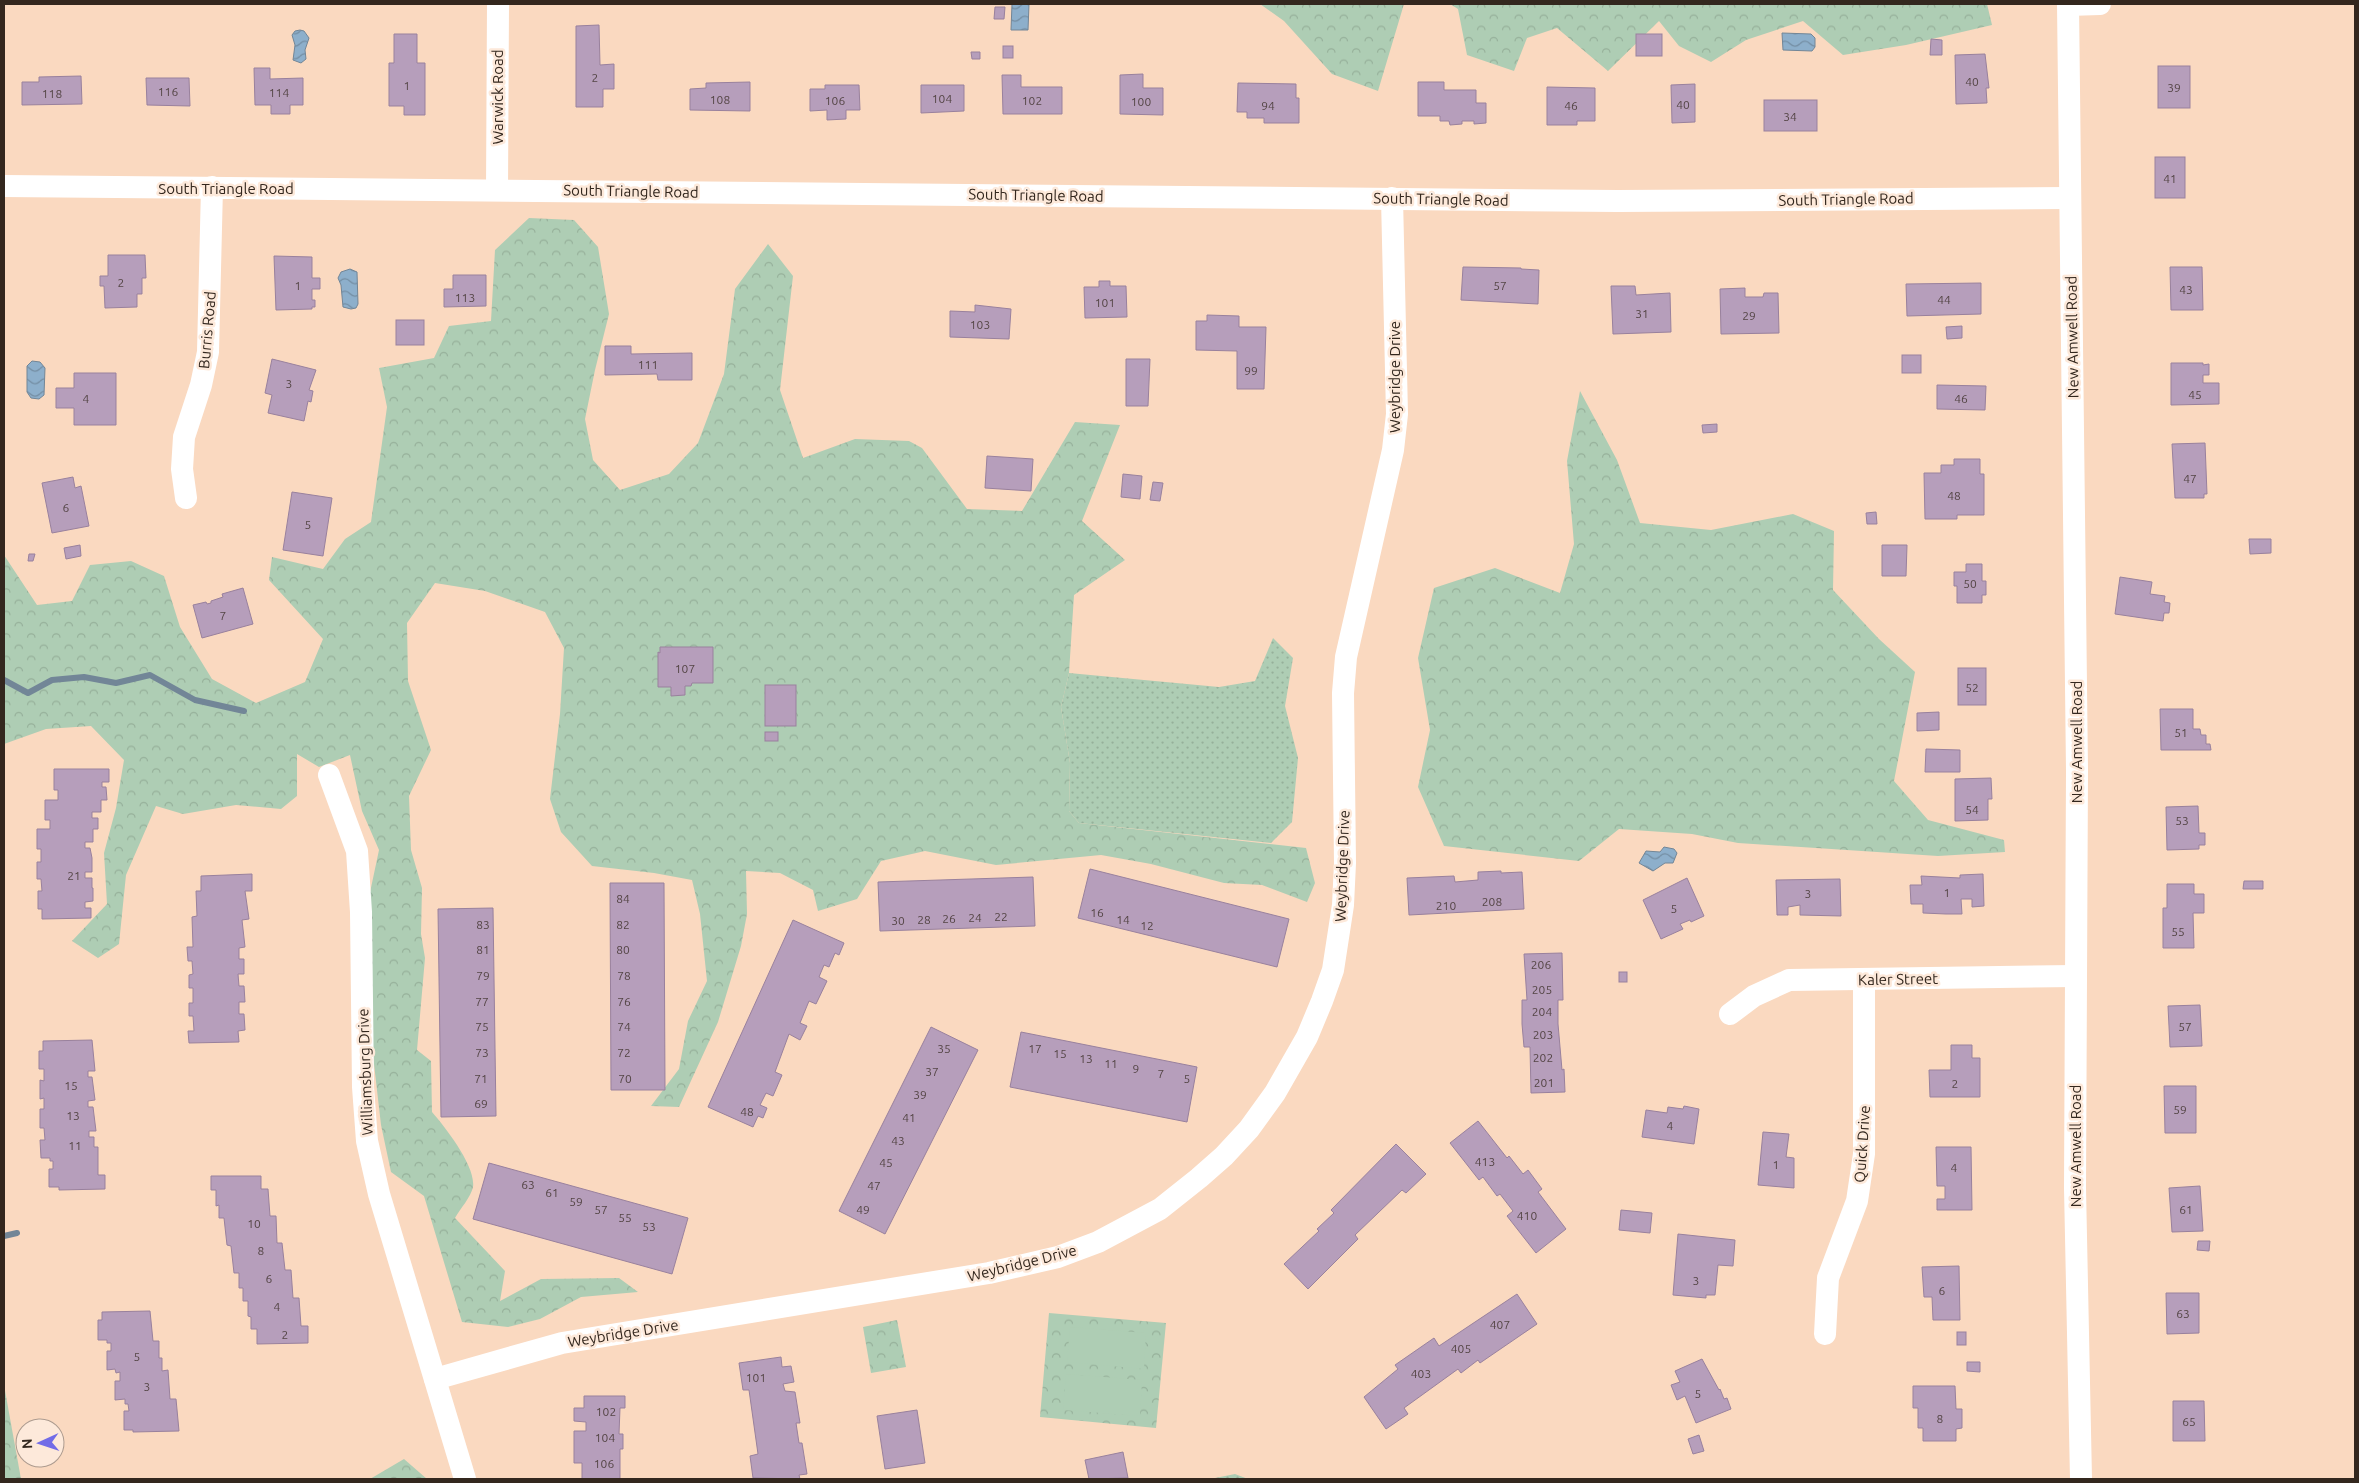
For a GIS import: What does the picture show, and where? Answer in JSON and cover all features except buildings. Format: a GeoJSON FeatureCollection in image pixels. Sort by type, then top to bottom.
{"type":"FeatureCollection","features":[{"type":"Feature","properties":{"kind":"street","name":"Warwick Road"},"geometry":{"type":"LineString","coordinates":[[496,190],[498,4]]}},
{"type":"Feature","properties":{"kind":"street"},"geometry":{"type":"LineString","coordinates":[[2068,4],[2100,4]]}},
{"type":"Feature","properties":{"kind":"street","name":"New Amwell Road"},"geometry":{"type":"LineString","coordinates":[[2068,4],[2077,771],[2075,1188],[2081,1479]]}},
{"type":"Feature","properties":{"kind":"street","name":"South Triangle Road"},"geometry":{"type":"LineString","coordinates":[[4,186],[1628,200],[2069,198]]}},
{"type":"Feature","properties":{"kind":"street","name":"Burris Road"},"geometry":{"type":"LineString","coordinates":[[186,498],[182,469],[184,437],[201,385],[208,352],[212,188]]}},
{"type":"Feature","properties":{"kind":"street","name":"Weybridge Drive"},"geometry":{"type":"LineString","coordinates":[[435,1379],[562,1343],[989,1273],[1058,1257],[1098,1242],[1160,1209],[1224,1156],[1249,1129],[1275,1092],[1307,1038],[1322,1001],[1334,961],[1343,904],[1345,863],[1343,693],[1346,657],[1393,450],[1397,414],[1392,198]]}},
{"type":"Feature","properties":{"kind":"street","name":"Williamsburg Drive"},"geometry":{"type":"LineString","coordinates":[[329,775],[357,851],[361,912],[363,1087],[367,1141],[378,1194],[465,1479]]}},
{"type":"Feature","properties":{"kind":"street","name":"Kaler Street"},"geometry":{"type":"LineString","coordinates":[[1730,1014],[1754,996],[1790,980],[2075,976]]}},
{"type":"Feature","properties":{"kind":"street","name":"Quick Drive"},"geometry":{"type":"LineString","coordinates":[[1825,1334],[1828,1278],[1857,1201],[1864,1154],[1864,979]]}},
{"type":"Feature","properties":{"kind":"green space"},"geometry":{"type":"Polygon","coordinates":[[[1260,4],[1404,4],[1378,91],[1332,74],[1284,21],[1260,4]]]}},
{"type":"Feature","properties":{"kind":"green space"},"geometry":{"type":"Polygon","coordinates":[[[1450,4],[1987,4],[1992,25],[1906,45],[1843,55],[1803,21],[1746,40],[1711,62],[1679,46],[1659,21],[1608,71],[1557,28],[1527,38],[1514,71],[1467,55],[1458,9],[1450,4]]]}},
{"type":"Feature","properties":{"kind":"green space"},"geometry":{"type":"Polygon","coordinates":[[[529,218],[574,220],[598,247],[609,314],[585,419],[593,460],[620,490],[669,474],[698,443],[724,374],[735,289],[768,244],[793,276],[780,390],[803,458],[855,439],[909,441],[922,448],[967,509],[1022,511],[1075,422],[1120,425],[1082,521],[1125,560],[1074,595],[1069,673],[1061,707],[1070,763],[1069,811],[1079,823],[1306,848],[1315,883],[1307,902],[1262,885],[1224,883],[1151,864],[1101,855],[996,865],[925,851],[881,861],[857,899],[818,911],[813,890],[780,873],[746,871],[747,914],[741,946],[718,1022],[679,1107],[651,1106],[679,1069],[688,1021],[707,981],[700,914],[692,880],[654,873],[592,866],[561,832],[550,799],[560,714],[564,648],[545,612],[485,591],[435,583],[407,623],[408,681],[431,750],[409,796],[411,850],[422,888],[421,934],[425,958],[417,1050],[431,1061],[432,1112],[465,1158],[473,1178],[472,1191],[455,1218],[505,1271],[500,1301],[541,1279],[619,1278],[638,1292],[581,1297],[540,1319],[508,1327],[462,1322],[424,1196],[391,1172],[381,1125],[374,1064],[365,916],[379,850],[362,811],[350,755],[319,767],[297,754],[297,796],[281,809],[236,805],[183,814],[156,806],[126,875],[119,944],[98,958],[72,941],[107,904],[104,853],[116,808],[124,760],[91,726],[46,729],[4,744],[4,555],[37,605],[72,601],[90,565],[131,561],[164,576],[180,627],[212,679],[256,703],[305,682],[323,639],[269,580],[272,557],[323,569],[345,539],[371,522],[387,407],[379,368],[434,358],[449,326],[491,321],[495,250],[529,218]]]}},
{"type":"Feature","properties":{"kind":"green space"},"geometry":{"type":"Polygon","coordinates":[[[1580,391],[1617,460],[1640,523],[1711,530],[1793,514],[1834,531],[1833,590],[1879,639],[1915,672],[1894,781],[1928,820],[2004,840],[2005,852],[1938,856],[1738,843],[1692,834],[1619,829],[1579,861],[1444,846],[1418,787],[1430,730],[1418,658],[1434,588],[1495,568],[1560,593],[1574,544],[1567,461],[1580,391]]]}},
{"type":"Feature","properties":{"kind":"green space"},"geometry":{"type":"Polygon","coordinates":[[[1273,638],[1293,658],[1285,706],[1298,758],[1292,822],[1271,843],[1079,823],[1069,811],[1070,763],[1061,707],[1069,673],[1219,687],[1255,681],[1273,638]]]}},
{"type":"Feature","properties":{"kind":"green space"},"geometry":{"type":"Polygon","coordinates":[[[1049,1313],[1166,1323],[1156,1428],[1040,1417],[1049,1313]]]}},
{"type":"Feature","properties":{"kind":"green space"},"geometry":{"type":"Polygon","coordinates":[[[897,1320],[906,1367],[871,1373],[863,1327],[897,1320]]]}},
{"type":"Feature","properties":{"kind":"green space"},"geometry":{"type":"Polygon","coordinates":[[[1070,1327],[1146,1333],[1144,1369],[1067,1362],[1070,1327]]]}},
{"type":"Feature","properties":{"kind":"green space"},"geometry":{"type":"Polygon","coordinates":[[[1066,1374],[1142,1380],[1140,1416],[1063,1410],[1066,1374]]]}},
{"type":"Feature","properties":{"kind":"green space"},"geometry":{"type":"Polygon","coordinates":[[[4,1385],[15,1446],[15,1468],[19,1468],[21,1479],[4,1479],[4,1385]]]}},
{"type":"Feature","properties":{"kind":"green space"},"geometry":{"type":"Polygon","coordinates":[[[404,1459],[427,1479],[370,1479],[404,1459]]]}},
{"type":"Feature","properties":{"kind":"green space"},"geometry":{"type":"Polygon","coordinates":[[[1235,1474],[1248,1479],[1210,1479],[1235,1474]]]}},
{"type":"Feature","properties":{"kind":"water"},"geometry":{"type":"Polygon","coordinates":[[[1012,4],[1029,4],[1028,30],[1011,30],[1012,4]]]}},
{"type":"Feature","properties":{"kind":"water"},"geometry":{"type":"Polygon","coordinates":[[[295,31],[304,31],[309,38],[305,50],[306,59],[301,63],[293,60],[295,45],[292,35],[295,31]]]}},
{"type":"Feature","properties":{"kind":"water"},"geometry":{"type":"Polygon","coordinates":[[[1782,33],[1811,34],[1815,38],[1815,47],[1812,51],[1783,50],[1782,33]]]}},
{"type":"Feature","properties":{"kind":"water"},"geometry":{"type":"Polygon","coordinates":[[[350,269],[357,272],[358,304],[356,308],[351,309],[343,307],[341,285],[338,278],[341,272],[350,269]]]}},
{"type":"Feature","properties":{"kind":"water"},"geometry":{"type":"Polygon","coordinates":[[[32,361],[40,362],[45,368],[44,395],[39,399],[31,398],[27,392],[27,366],[32,361]]]}},
{"type":"Feature","properties":{"kind":"water"},"geometry":{"type":"Polygon","coordinates":[[[1664,847],[1674,849],[1677,853],[1673,863],[1665,863],[1653,871],[1639,863],[1646,851],[1660,852],[1664,847]]]}},
{"type":"Feature","properties":{"kind":"waterway"},"geometry":{"type":"LineString","coordinates":[[4,680],[28,693],[52,680],[84,677],[116,683],[150,675],[195,700],[244,711]]}},
{"type":"Feature","properties":{"kind":"waterway"},"geometry":{"type":"LineString","coordinates":[[4,1236],[17,1233]]}}]}
